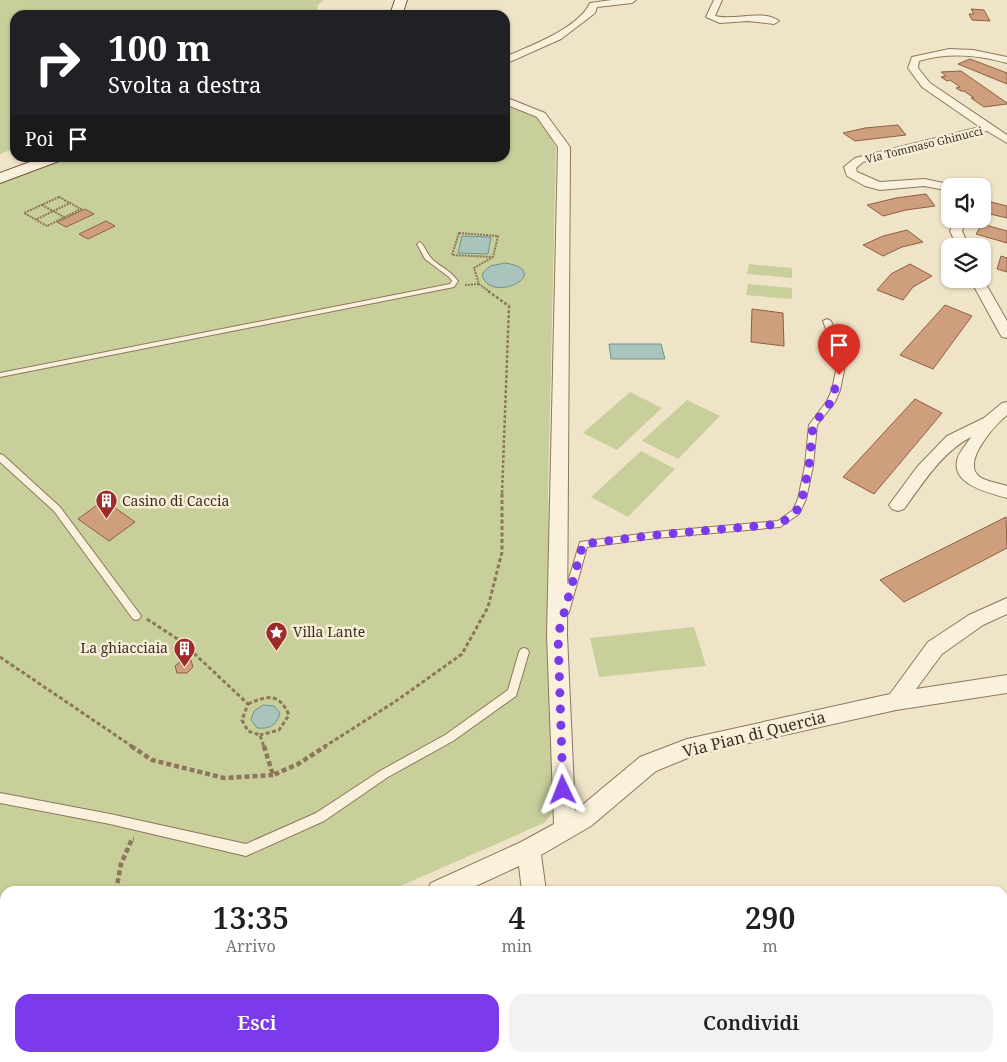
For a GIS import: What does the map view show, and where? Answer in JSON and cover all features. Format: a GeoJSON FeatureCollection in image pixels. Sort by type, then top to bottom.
{"type":"FeatureCollection","features":[{"type":"Feature","properties":{"kind":"street"},"geometry":{"type":"LineString","coordinates":[[510,59],[558,37],[592,11],[593,5],[632,0]]}},
{"type":"Feature","properties":{"kind":"street"},"geometry":{"type":"LineString","coordinates":[[718,0],[710,17],[720,20],[748,18],[774,22]]}},
{"type":"Feature","properties":{"kind":"street"},"geometry":{"type":"LineString","coordinates":[[1007,60],[966,52],[944,52],[915,59],[913,68],[926,84],[1007,140]]}},
{"type":"Feature","properties":{"kind":"street"},"geometry":{"type":"LineString","coordinates":[[510,102],[541,115],[564,147],[558,635],[565,828]]}},
{"type":"Feature","properties":{"kind":"street","name":"Via Tommaso Ghinucci"},"geometry":{"type":"LineString","coordinates":[[941,184],[929,181],[879,186],[863,181],[852,174],[850,167],[860,160],[988,128]]}},
{"type":"Feature","properties":{"kind":"street"},"geometry":{"type":"LineString","coordinates":[[0,178],[43,162]]}},
{"type":"Feature","properties":{"kind":"street"},"geometry":{"type":"LineString","coordinates":[[982,288],[1007,334]]}},
{"type":"Feature","properties":{"kind":"street"},"geometry":{"type":"LineString","coordinates":[[898,505],[923,471],[952,440],[989,422],[1007,407]]}},
{"type":"Feature","properties":{"kind":"street"},"geometry":{"type":"LineString","coordinates":[[989,422],[965,460],[965,469],[974,480],[1007,492]]}},
{"type":"Feature","properties":{"kind":"street"},"geometry":{"type":"LineString","coordinates":[[896,701],[935,648],[976,620],[1007,604]]}},
{"type":"Feature","properties":{"kind":"street","name":"Via Pian di Quercia"},"geometry":{"type":"LineString","coordinates":[[450,886],[529,850],[583,819],[648,764],[694,746],[896,701],[1007,684]]}},
{"type":"Feature","properties":{"kind":"street"},"geometry":{"type":"LineString","coordinates":[[529,850],[533,886]]}},
{"type":"Feature","properties":{"kind":"lane"},"geometry":{"type":"LineString","coordinates":[[0,375],[452,286],[455,281],[452,275],[438,268],[423,254],[420,244]]}},
{"type":"Feature","properties":{"kind":"lane"},"geometry":{"type":"LineString","coordinates":[[558,635],[583,544],[656,535],[780,524],[796,512],[802,499],[809,466],[813,425],[831,402],[836,390],[842,361],[827,321]]}},
{"type":"Feature","properties":{"kind":"lane"},"geometry":{"type":"LineString","coordinates":[[0,457],[57,509],[136,616]]}},
{"type":"Feature","properties":{"kind":"lane"},"geometry":{"type":"LineString","coordinates":[[0,798],[110,819],[246,850],[320,817],[384,774],[449,738],[512,693],[524,652]]}},
{"type":"Feature","properties":{"kind":"path"},"geometry":{"type":"LineString","coordinates":[[59,197],[81,209],[47,226],[24,213],[42,205],[59,197]]}},
{"type":"Feature","properties":{"kind":"path"},"geometry":{"type":"LineString","coordinates":[[36,219],[70,203]]}},
{"type":"Feature","properties":{"kind":"path"},"geometry":{"type":"LineString","coordinates":[[42,205],[64,218]]}},
{"type":"Feature","properties":{"kind":"path"},"geometry":{"type":"LineString","coordinates":[[0,657],[152,760],[224,778],[273,775],[298,764],[396,701],[462,654],[488,607],[502,552],[502,461],[509,306],[479,284],[474,268],[493,257],[498,236],[459,233],[452,255],[493,257]]}},
{"type":"Feature","properties":{"kind":"path"},"geometry":{"type":"LineString","coordinates":[[136,616],[152,621],[182,642],[248,704]]}},
{"type":"Feature","properties":{"kind":"path"},"geometry":{"type":"LineString","coordinates":[[274,697],[285,703],[289,715],[279,730],[260,735],[248,731],[242,720],[248,704],[262,698],[274,697]]}},
{"type":"Feature","properties":{"kind":"path"},"geometry":{"type":"LineString","coordinates":[[260,735],[273,775]]}},
{"type":"Feature","properties":{"kind":"path"},"geometry":{"type":"LineString","coordinates":[[117,886],[121,864],[132,839],[142,839]]}},
{"type":"Feature","properties":{"kind":"green space"},"geometry":{"type":"Polygon","coordinates":[[[0,0],[324,0],[318,5],[317,10],[10,10],[10,150],[0,154],[0,0]]]}},
{"type":"Feature","properties":{"kind":"green space","name":"Villa Lante"},"geometry":{"type":"Polygon","coordinates":[[[510,104],[537,116],[556,147],[548,495],[558,807],[544,823],[400,886],[0,886],[0,183],[56,162],[510,162],[510,104]]]}},
{"type":"Feature","properties":{"kind":"green space"},"geometry":{"type":"Polygon","coordinates":[[[749,264],[792,268],[792,278],[747,274],[749,264]]]}},
{"type":"Feature","properties":{"kind":"green space"},"geometry":{"type":"Polygon","coordinates":[[[748,284],[792,288],[792,299],[746,295],[748,284]]]}},
{"type":"Feature","properties":{"kind":"green space"},"geometry":{"type":"Polygon","coordinates":[[[630,392],[662,408],[617,450],[583,433],[630,392]]]}},
{"type":"Feature","properties":{"kind":"green space"},"geometry":{"type":"Polygon","coordinates":[[[687,400],[720,416],[678,459],[642,441],[687,400]]]}},
{"type":"Feature","properties":{"kind":"green space"},"geometry":{"type":"Polygon","coordinates":[[[641,451],[675,469],[628,517],[591,497],[641,451]]]}},
{"type":"Feature","properties":{"kind":"green space"},"geometry":{"type":"Polygon","coordinates":[[[694,627],[706,666],[599,677],[590,638],[694,627]]]}},
{"type":"Feature","properties":{"kind":"water"},"geometry":{"type":"Polygon","coordinates":[[[462,236],[491,237],[488,254],[458,253],[462,236]]]}},
{"type":"Feature","properties":{"kind":"water"},"geometry":{"type":"Polygon","coordinates":[[[505,263],[519,267],[524,273],[522,279],[516,284],[506,287],[496,287],[487,283],[482,274],[490,266],[505,263]]]}},
{"type":"Feature","properties":{"kind":"water"},"geometry":{"type":"Polygon","coordinates":[[[609,344],[661,344],[665,359],[611,359],[609,344]]]}},
{"type":"Feature","properties":{"kind":"water"},"geometry":{"type":"Polygon","coordinates":[[[263,705],[274,706],[280,713],[277,721],[272,726],[257,728],[251,720],[254,711],[263,705]]]}},
{"type":"Feature","properties":{"kind":"building"},"geometry":{"type":"Polygon","coordinates":[[[971,9],[984,10],[990,21],[972,20],[969,14],[974,14],[971,9]]]}},
{"type":"Feature","properties":{"kind":"building"},"geometry":{"type":"Polygon","coordinates":[[[970,59],[1007,73],[1007,84],[958,64],[970,59]]]}},
{"type":"Feature","properties":{"kind":"building"},"geometry":{"type":"Polygon","coordinates":[[[961,71],[1007,104],[984,107],[964,91],[956,88],[960,87],[950,80],[947,81],[941,77],[946,76],[941,72],[961,71]]]}},
{"type":"Feature","properties":{"kind":"building"},"geometry":{"type":"Polygon","coordinates":[[[898,125],[906,135],[855,141],[843,133],[865,128],[898,125]]]}},
{"type":"Feature","properties":{"kind":"building"},"geometry":{"type":"Polygon","coordinates":[[[926,194],[935,206],[906,210],[883,216],[867,205],[896,198],[926,194]]]}},
{"type":"Feature","properties":{"kind":"building"},"geometry":{"type":"Polygon","coordinates":[[[991,202],[1007,206],[1007,218],[991,214],[991,202]]]}},
{"type":"Feature","properties":{"kind":"building"},"geometry":{"type":"Polygon","coordinates":[[[85,209],[94,214],[66,227],[57,222],[85,209]]]}},
{"type":"Feature","properties":{"kind":"building"},"geometry":{"type":"Polygon","coordinates":[[[106,221],[115,226],[88,239],[79,234],[106,221]]]}},
{"type":"Feature","properties":{"kind":"building"},"geometry":{"type":"Polygon","coordinates":[[[991,227],[1007,231],[1007,243],[991,238],[976,234],[980,228],[991,227]]]}},
{"type":"Feature","properties":{"kind":"building"},"geometry":{"type":"Polygon","coordinates":[[[907,230],[923,242],[902,247],[883,256],[863,245],[883,236],[907,230]]]}},
{"type":"Feature","properties":{"kind":"building"},"geometry":{"type":"Polygon","coordinates":[[[1001,256],[1007,258],[1007,272],[997,269],[1001,256]]]}},
{"type":"Feature","properties":{"kind":"building"},"geometry":{"type":"Polygon","coordinates":[[[910,264],[932,276],[913,287],[903,300],[877,290],[891,274],[910,264]]]}},
{"type":"Feature","properties":{"kind":"building"},"geometry":{"type":"Polygon","coordinates":[[[945,305],[972,316],[933,369],[900,355],[945,305]]]}},
{"type":"Feature","properties":{"kind":"building"},"geometry":{"type":"Polygon","coordinates":[[[752,309],[783,313],[784,346],[751,342],[752,309]]]}},
{"type":"Feature","properties":{"kind":"building"},"geometry":{"type":"Polygon","coordinates":[[[915,399],[942,413],[874,494],[843,477],[915,399]]]}},
{"type":"Feature","properties":{"kind":"building","name":"Casino di Caccia"},"geometry":{"type":"Polygon","coordinates":[[[104,500],[135,522],[109,541],[78,519],[104,500]]]}},
{"type":"Feature","properties":{"kind":"building"},"geometry":{"type":"Polygon","coordinates":[[[1006,517],[1007,548],[904,602],[880,580],[1006,517]]]}},
{"type":"Feature","properties":{"kind":"building","name":"La ghiacciaia"},"geometry":{"type":"Polygon","coordinates":[[[182,660],[191,660],[193,667],[187,673],[177,673],[175,666],[182,660]]]}},
{"type":"Feature","properties":{"kind":"place","name":"Casino di Caccia"},"geometry":{"type":"Point","coordinates":[106,520]}},
{"type":"Feature","properties":{"kind":"place","name":"Villa Lante"},"geometry":{"type":"Point","coordinates":[277,651]}},
{"type":"Feature","properties":{"kind":"place","name":"La ghiacciaia"},"geometry":{"type":"Point","coordinates":[184,667]}},
{"type":"Feature","properties":{"kind":"route"},"geometry":{"type":"LineString","coordinates":[[563,790],[558,635],[583,544],[656,535],[780,524],[796,512],[802,499],[809,466],[813,425],[831,402],[839,375]]}}]}
